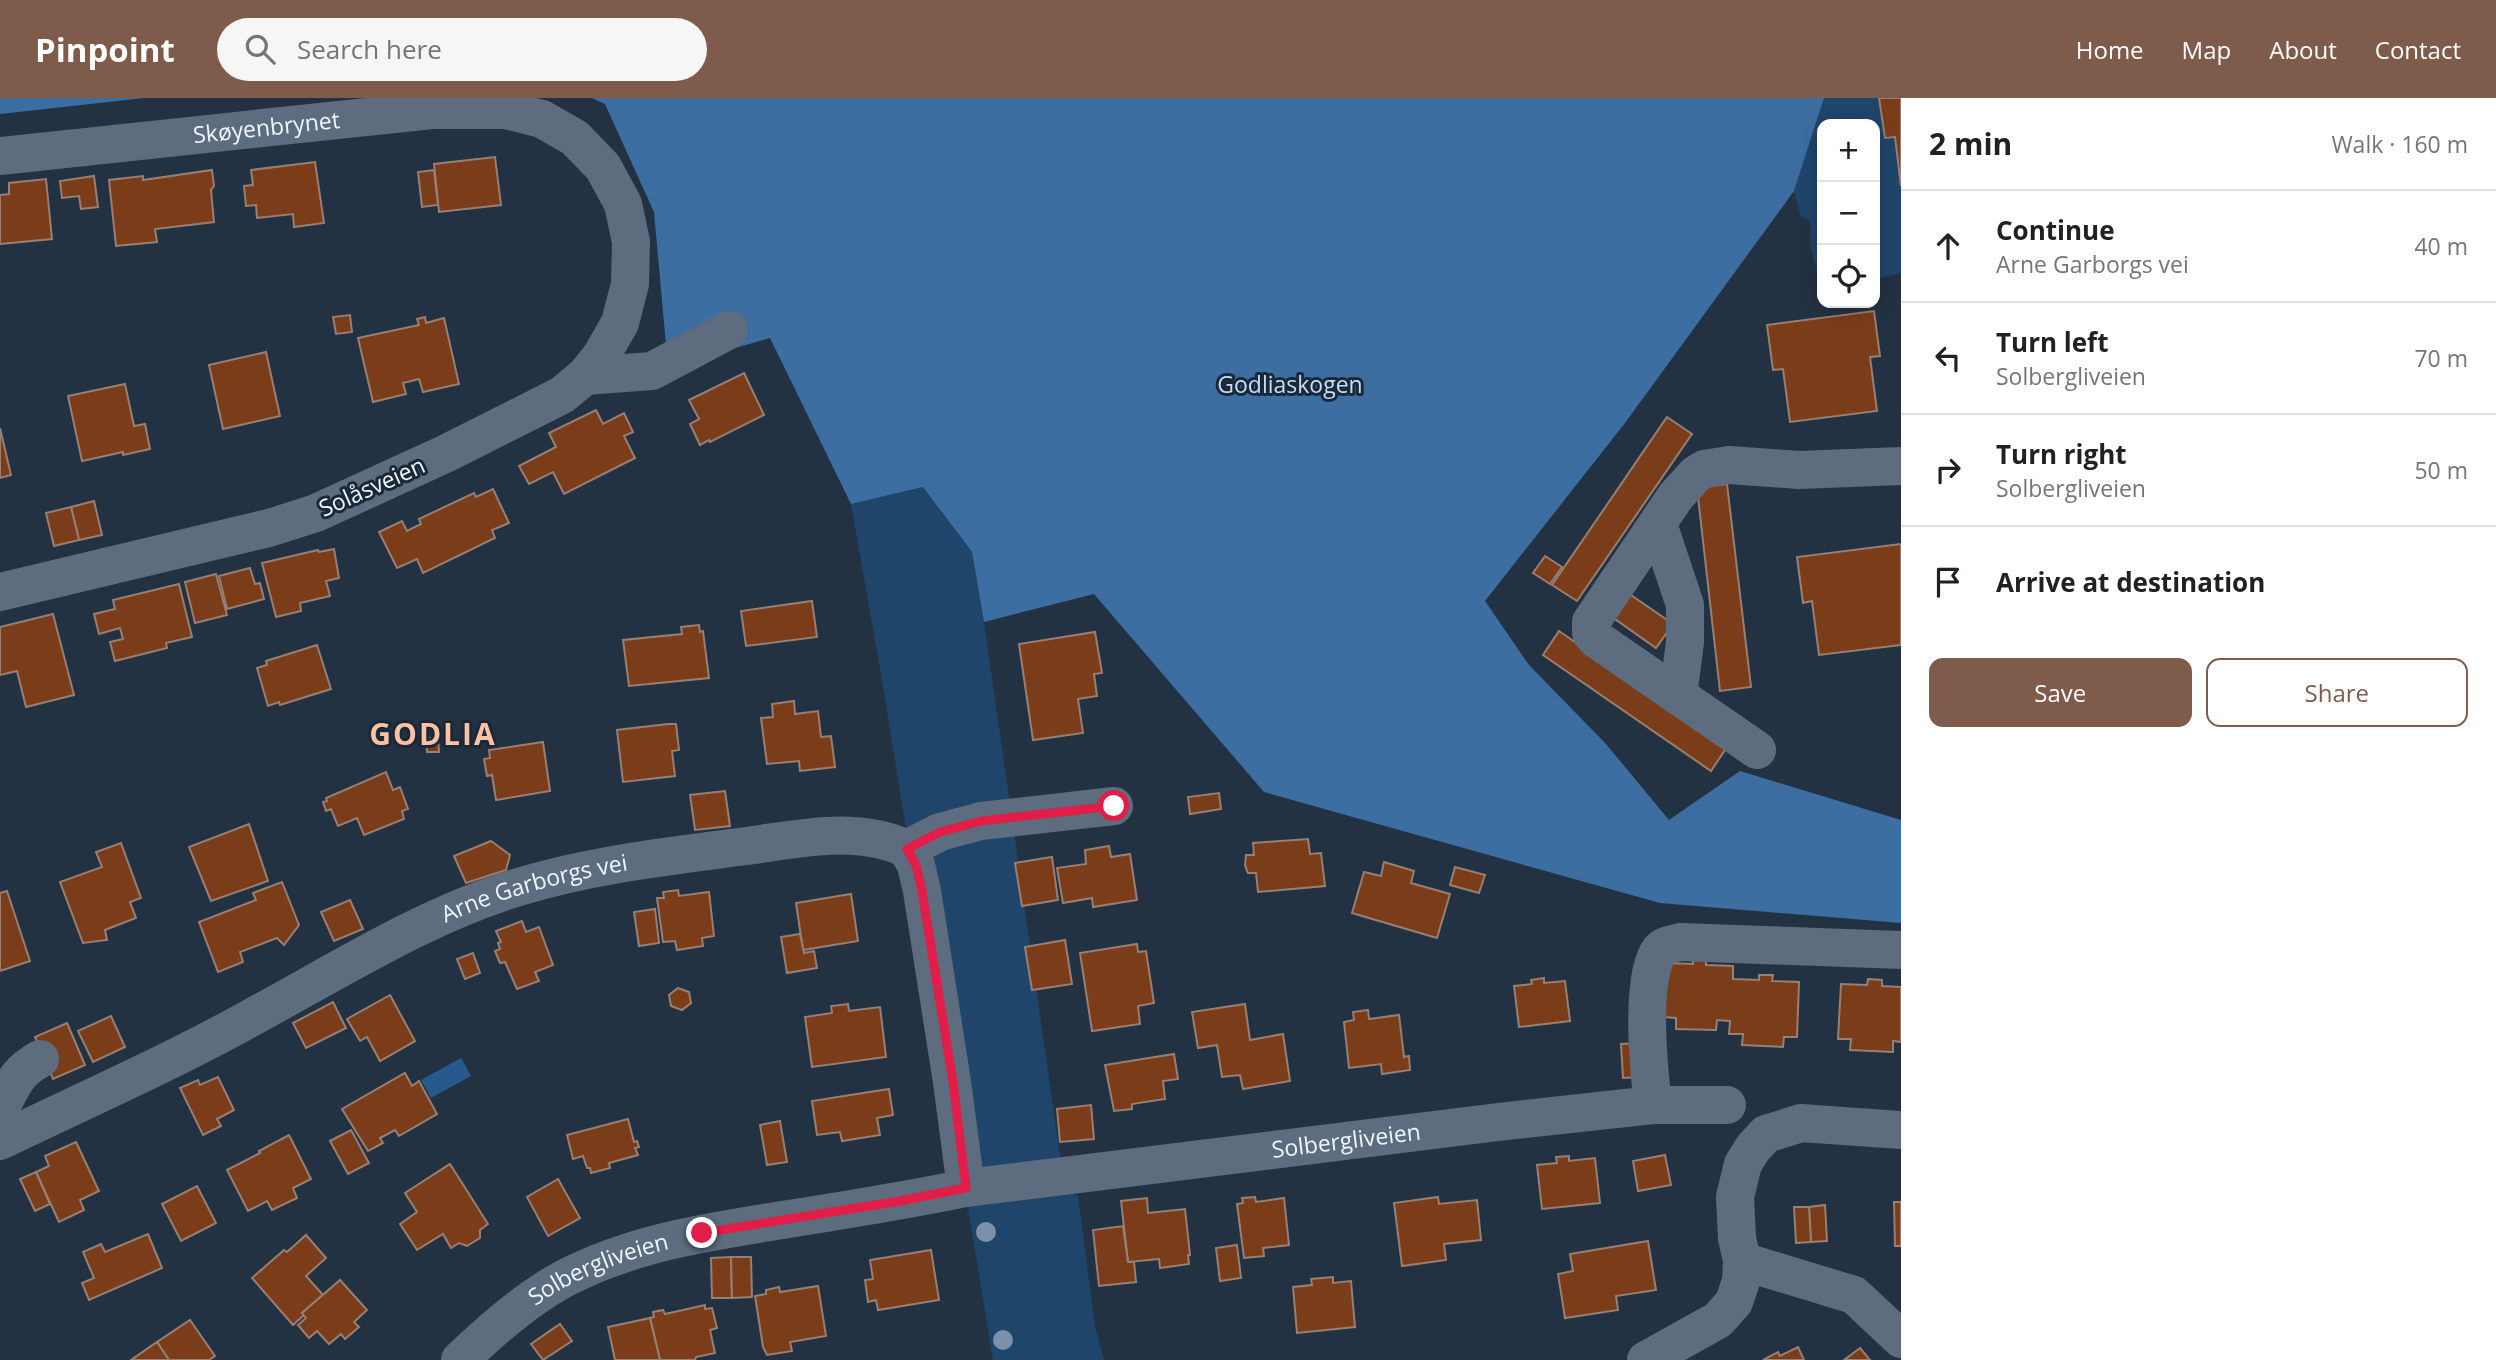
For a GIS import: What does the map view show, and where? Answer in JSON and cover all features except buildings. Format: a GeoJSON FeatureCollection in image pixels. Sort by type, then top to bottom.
{"type":"FeatureCollection","features":[{"type":"Feature","properties":{"kind":"street","name":"Skøyenbrynet"},"geometry":{"type":"LineString","coordinates":[[0,156],[432,110],[506,110],[542,119],[575,138],[603,167],[623,204],[631,242]]}},
{"type":"Feature","properties":{"kind":"street","name":"Solåsveien"},"geometry":{"type":"LineString","coordinates":[[0,592],[269,528],[316,513],[447,453],[562,395],[585,376],[601,356],[620,323],[630,284],[631,242]]}},
{"type":"Feature","properties":{"kind":"street"},"geometry":{"type":"LineString","coordinates":[[585,376],[652,371],[729,330]]}},
{"type":"Feature","properties":{"kind":"street"},"geometry":{"type":"LineString","coordinates":[[1757,750],[1596,639],[1590,628],[1596,614],[1689,481],[1711,466],[1798,470],[1901,466]]}},
{"type":"Feature","properties":{"kind":"street"},"geometry":{"type":"LineString","coordinates":[[1658,524],[1685,605],[1685,642],[1678,696]]}},
{"type":"Feature","properties":{"kind":"street"},"geometry":{"type":"LineString","coordinates":[[966,1188],[953,1082],[922,891],[916,865],[907,849],[940,832],[981,821],[1114,806]]}},
{"type":"Feature","properties":{"kind":"street","name":"Arne Garborgs vei"},"geometry":{"type":"LineString","coordinates":[[0,1141],[255,1016],[337,970],[443,916],[520,886],[568,873],[642,860],[803,839],[863,835],[889,840],[907,849]]}},
{"type":"Feature","properties":{"kind":"street"},"geometry":{"type":"LineString","coordinates":[[1653,1105],[1647,1005],[1653,937],[1666,946],[1680,942],[1901,950]]}},
{"type":"Feature","properties":{"kind":"street"},"geometry":{"type":"LineString","coordinates":[[0,1110],[18,1074],[40,1059]]}},
{"type":"Feature","properties":{"kind":"street","name":"Solbergliveien"},"geometry":{"type":"LineString","coordinates":[[460,1360],[520,1308],[577,1272],[624,1253],[702,1233],[966,1188],[1653,1105],[1727,1105]]}},
{"type":"Feature","properties":{"kind":"street"},"geometry":{"type":"LineString","coordinates":[[1646,1360],[1718,1320],[1734,1302],[1741,1281],[1742,1261],[1737,1238],[1735,1197],[1743,1164],[1766,1134],[1801,1123],[1901,1130]]}},
{"type":"Feature","properties":{"kind":"street"},"geometry":{"type":"LineString","coordinates":[[1742,1261],[1853,1295],[1901,1339]]}},
{"type":"Feature","properties":{"kind":"shaded area"},"geometry":{"type":"Polygon","coordinates":[[[1824,98],[1879,98],[1885,138],[1895,137],[1901,186],[1901,273],[1880,278],[1880,119],[1817,119],[1824,98]]]}},
{"type":"Feature","properties":{"kind":"shaded area"},"geometry":{"type":"Polygon","coordinates":[[[1817,120],[1817,272],[1810,245],[1811,222],[1801,216],[1794,191],[1817,120]]]}},
{"type":"Feature","properties":{"kind":"shaded area"},"geometry":{"type":"Polygon","coordinates":[[[923,487],[972,552],[1065,1191],[1078,1196],[1095,1326],[1104,1360],[993,1360],[851,504],[923,487]]]}},
{"type":"Feature","properties":{"kind":"shaded area"},"geometry":{"type":"Polygon","coordinates":[[[461,1058],[471,1076],[431,1098],[421,1080],[461,1058]]]}},
{"type":"Feature","properties":{"kind":"green space"},"geometry":{"type":"Polygon","coordinates":[[[0,98],[144,98],[0,114],[0,98]]]}},
{"type":"Feature","properties":{"kind":"green space","name":"Godliaskogen"},"geometry":{"type":"Polygon","coordinates":[[[592,98],[1824,98],[1794,191],[1625,423],[1485,601],[1529,665],[1606,744],[1669,820],[1740,771],[1901,820],[1901,923],[1660,903],[1264,792],[1094,594],[984,622],[972,552],[923,487],[851,504],[770,338],[668,367],[654,212],[605,104],[592,98]]]}},
{"type":"Feature","properties":{"kind":"district","name":"GODLIA"},"geometry":{"type":"Point","coordinates":[433,735]}},
{"type":"Feature","properties":{"kind":"route"},"geometry":{"type":"LineString","coordinates":[[702,1233],[966,1188],[953,1082],[922,891],[916,865],[907,849],[940,832],[981,821],[1114,806]]}}]}
